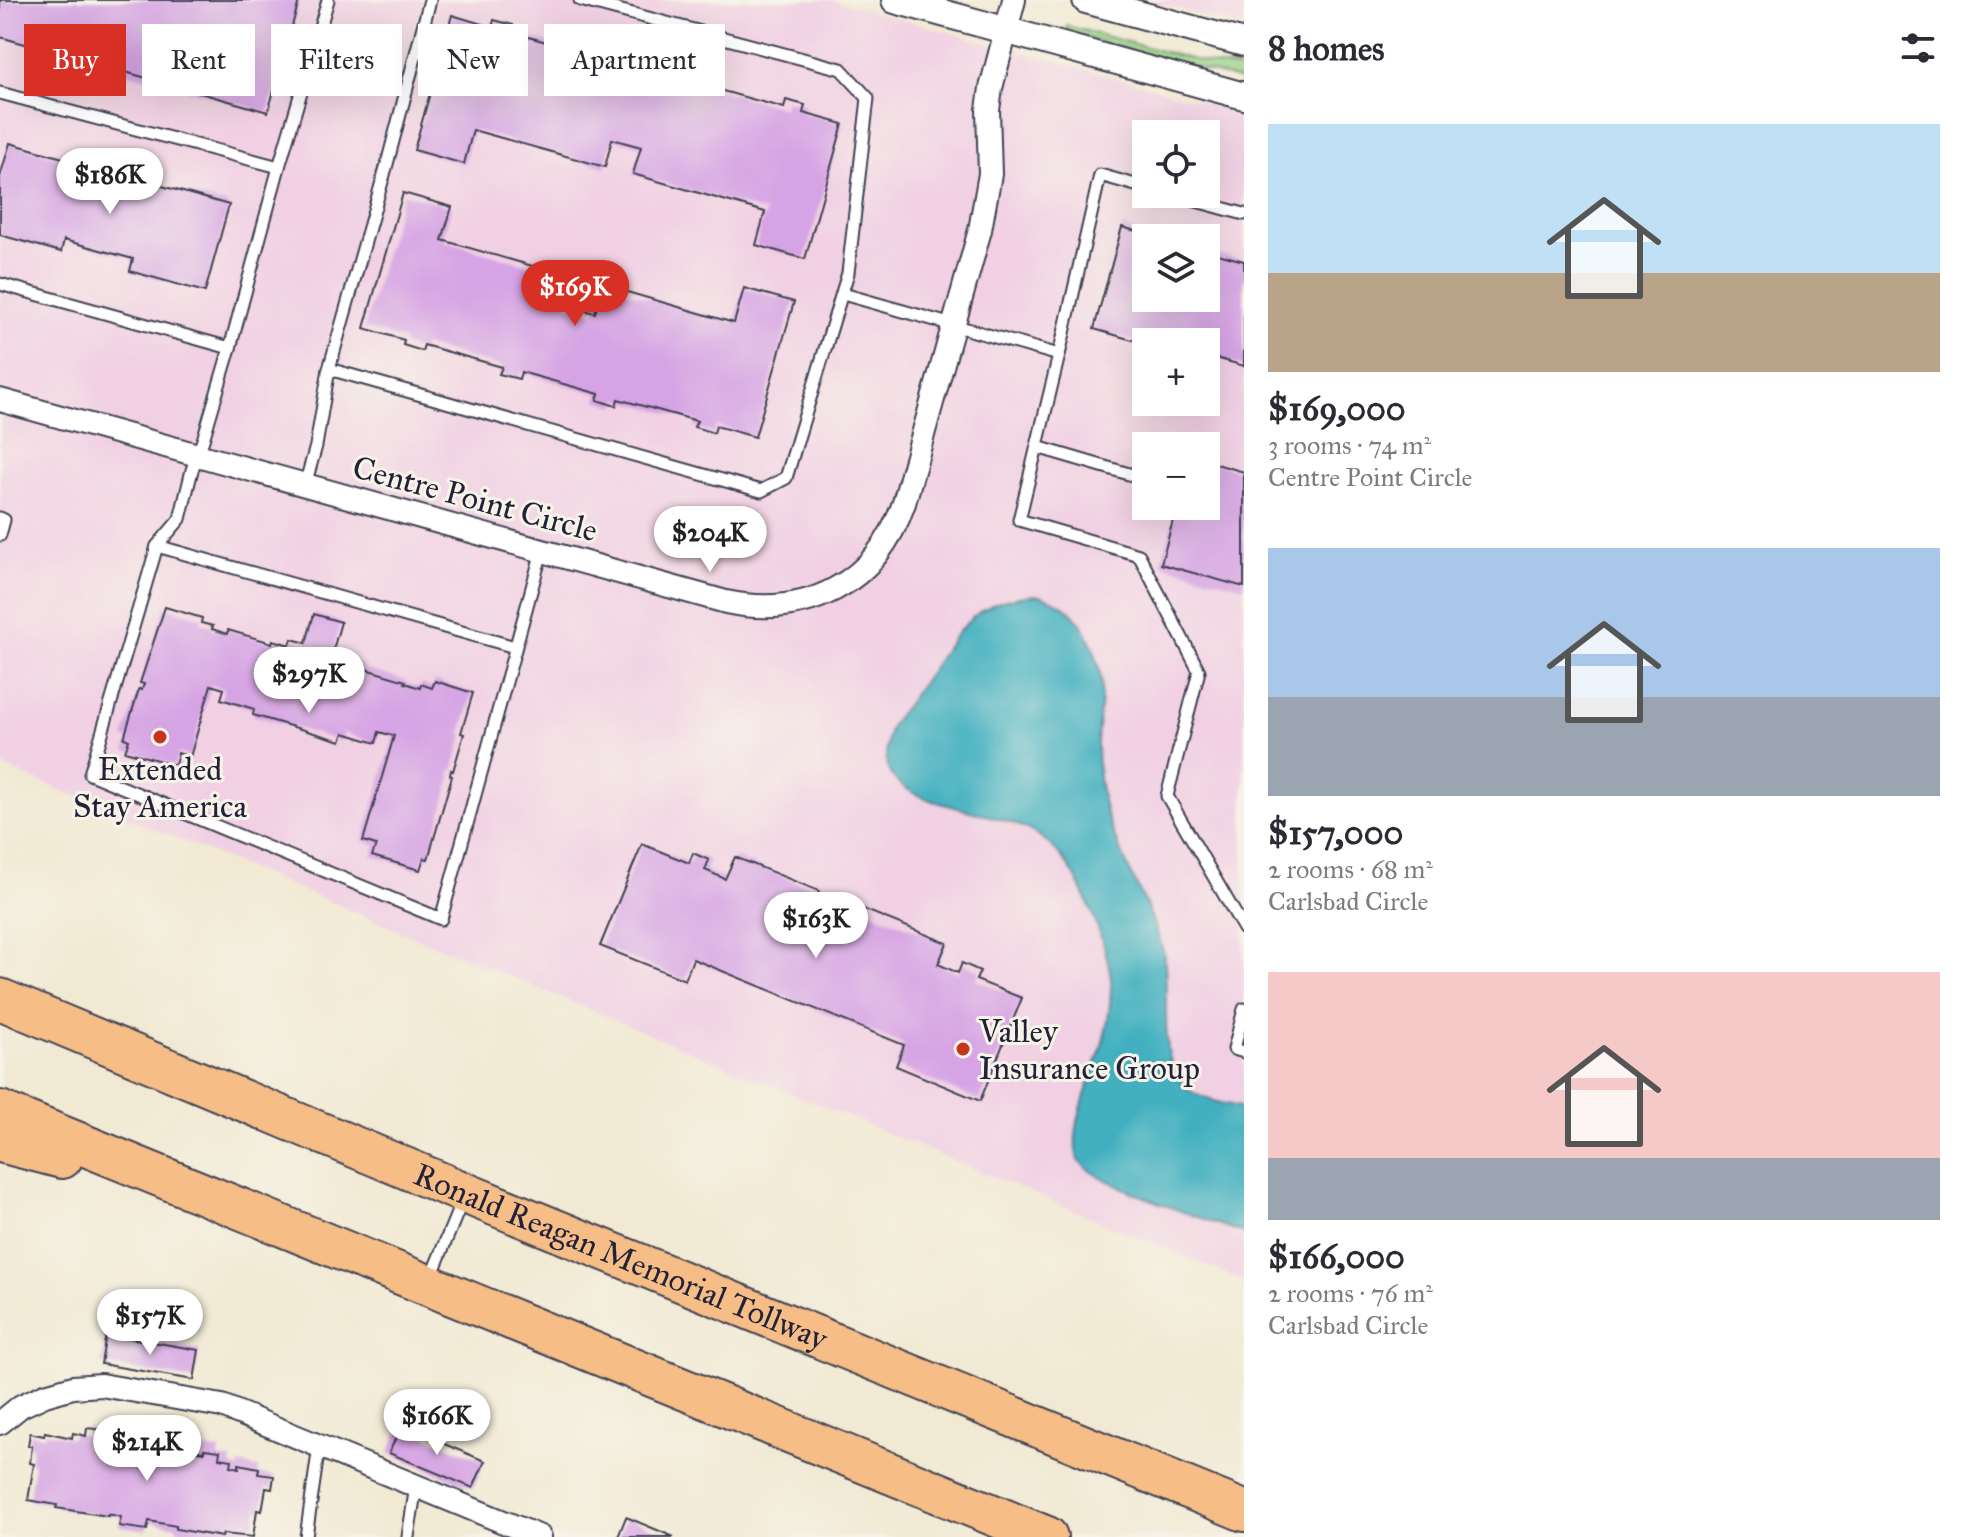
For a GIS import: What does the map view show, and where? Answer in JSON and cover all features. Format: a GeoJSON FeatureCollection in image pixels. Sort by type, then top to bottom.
{"type":"FeatureCollection","features":[{"type":"Feature","properties":{"kind":"highway","name":"Ronald Reagan Memorial Tollway"},"geometry":{"type":"LineString","coordinates":[[0,999],[465,1193],[1244,1511]]}},
{"type":"Feature","properties":{"kind":"highway"},"geometry":{"type":"LineString","coordinates":[[0,1111],[1047,1537]]}},
{"type":"Feature","properties":{"kind":"highway"},"geometry":{"type":"LineString","coordinates":[[0,1142],[216,1198]]}},
{"type":"Feature","properties":{"kind":"street"},"geometry":{"type":"LineString","coordinates":[[895,0],[1244,96]]}},
{"type":"Feature","properties":{"kind":"street","name":"Centre Point Circle"},"geometry":{"type":"LineString","coordinates":[[0,400],[740,605],[782,606],[809,601],[834,591],[875,558],[899,519],[980,230],[990,174],[988,110],[991,88],[1014,0]]}},
{"type":"Feature","properties":{"kind":"street"},"geometry":{"type":"LineString","coordinates":[[1086,0],[1244,43]]}},
{"type":"Feature","properties":{"kind":"street"},"geometry":{"type":"LineString","coordinates":[[0,1423],[21,1406],[73,1387],[101,1385],[222,1406],[540,1537]]}},
{"type":"Feature","properties":{"kind":"lane"},"geometry":{"type":"LineString","coordinates":[[328,0],[180,519],[157,546],[90,774],[441,919],[542,551]]}},
{"type":"Feature","properties":{"kind":"lane"},"geometry":{"type":"LineString","coordinates":[[305,485],[316,446],[329,369],[430,0]]}},
{"type":"Feature","properties":{"kind":"lane"},"geometry":{"type":"LineString","coordinates":[[329,369],[761,491],[786,478],[848,273],[868,98],[841,69],[580,0]]}},
{"type":"Feature","properties":{"kind":"lane"},"geometry":{"type":"LineString","coordinates":[[0,93],[279,167]]}},
{"type":"Feature","properties":{"kind":"lane"},"geometry":{"type":"LineString","coordinates":[[1132,184],[1100,175],[1019,520],[1139,555],[1199,671],[1167,796],[1244,929]]}},
{"type":"Feature","properties":{"kind":"lane"},"geometry":{"type":"LineString","coordinates":[[1220,208],[1244,214]]}},
{"type":"Feature","properties":{"kind":"lane"},"geometry":{"type":"LineString","coordinates":[[0,284],[230,348]]}},
{"type":"Feature","properties":{"kind":"lane"},"geometry":{"type":"LineString","coordinates":[[843,294],[1059,355]]}},
{"type":"Feature","properties":{"kind":"lane"},"geometry":{"type":"LineString","coordinates":[[1037,447],[1132,475]]}},
{"type":"Feature","properties":{"kind":"lane"},"geometry":{"type":"LineString","coordinates":[[0,518],[4,520],[0,535]]}},
{"type":"Feature","properties":{"kind":"lane"},"geometry":{"type":"LineString","coordinates":[[157,546],[515,647]]}},
{"type":"Feature","properties":{"kind":"lane"},"geometry":{"type":"LineString","coordinates":[[1244,1009],[1234,1049],[1244,1052]]}},
{"type":"Feature","properties":{"kind":"lane"},"geometry":{"type":"LineString","coordinates":[[428,1284],[465,1193]]}},
{"type":"Feature","properties":{"kind":"lane"},"geometry":{"type":"LineString","coordinates":[[306,1537],[319,1446]]}},
{"type":"Feature","properties":{"kind":"lane"},"geometry":{"type":"LineString","coordinates":[[408,1537],[416,1486]]}},
{"type":"Feature","properties":{"kind":"shaded area"},"geometry":{"type":"Polygon","coordinates":[[[0,0],[831,0],[1244,113],[1244,1281],[0,765],[0,0]]]}},
{"type":"Feature","properties":{"kind":"shaded area"},"geometry":{"type":"Polygon","coordinates":[[[1146,0],[1244,0],[1244,27],[1146,0]]]}},
{"type":"Feature","properties":{"kind":"green space"},"geometry":{"type":"Polygon","coordinates":[[[1067,26],[1214,65],[1244,69],[1244,81],[1065,32],[1067,26]]]}},
{"type":"Feature","properties":{"kind":"water"},"geometry":{"type":"Polygon","coordinates":[[[1040,595],[1058,602],[1078,620],[1097,662],[1101,679],[1097,746],[1101,788],[1112,830],[1162,948],[1166,1026],[1172,1065],[1179,1080],[1192,1092],[1244,1108],[1244,1233],[1129,1191],[1106,1180],[1079,1160],[1076,1150],[1078,1121],[1105,1034],[1111,989],[1106,953],[1082,890],[1065,862],[1042,838],[1006,821],[921,796],[905,788],[892,776],[887,766],[887,747],[893,722],[958,632],[977,614],[999,602],[1040,595]]]}},
{"type":"Feature","properties":{"kind":"building"},"geometry":{"type":"Polygon","coordinates":[[[0,0],[299,1],[293,24],[271,24],[272,96],[268,112],[211,96],[255,96],[255,24],[142,24],[142,77],[126,72],[126,24],[24,24],[24,44],[0,37],[0,0]]]}},
{"type":"Feature","properties":{"kind":"building"},"geometry":{"type":"Polygon","coordinates":[[[452,15],[482,24],[449,24],[452,15]]]}},
{"type":"Feature","properties":{"kind":"building"},"geometry":{"type":"Polygon","coordinates":[[[528,37],[544,41],[544,96],[725,96],[725,92],[784,108],[786,100],[805,105],[803,113],[843,124],[805,259],[756,245],[765,212],[633,174],[641,147],[612,139],[605,167],[473,130],[464,164],[414,150],[429,96],[528,96],[528,37]]]}},
{"type":"Feature","properties":{"kind":"building"},"geometry":{"type":"Polygon","coordinates":[[[10,143],[229,205],[205,292],[130,271],[133,259],[64,240],[61,252],[0,235],[0,177],[10,143]]]}},
{"type":"Feature","properties":{"kind":"building"},"geometry":{"type":"Polygon","coordinates":[[[403,193],[452,207],[442,240],[574,278],[566,305],[595,313],[603,285],[734,323],[744,288],[794,302],[755,437],[716,426],[714,433],[694,427],[697,421],[618,399],[616,406],[597,400],[599,394],[521,372],[519,379],[499,374],[502,367],[424,345],[422,351],[403,345],[404,340],[364,328],[403,193]]]}},
{"type":"Feature","properties":{"kind":"building"},"geometry":{"type":"Polygon","coordinates":[[[1122,227],[1132,230],[1132,312],[1220,312],[1220,255],[1244,261],[1244,366],[1220,359],[1220,328],[1132,328],[1132,340],[1094,329],[1122,227]]]}},
{"type":"Feature","properties":{"kind":"building"},"geometry":{"type":"Polygon","coordinates":[[[1220,465],[1244,472],[1244,587],[1161,564],[1173,520],[1220,520],[1220,465]]]}},
{"type":"Feature","properties":{"kind":"building","name":"Extended Stay America"},"geometry":{"type":"Polygon","coordinates":[[[165,607],[202,618],[201,623],[227,634],[228,630],[290,645],[292,639],[306,643],[314,614],[341,622],[333,650],[347,655],[345,660],[420,688],[421,684],[432,688],[435,681],[473,693],[428,859],[424,858],[420,870],[372,856],[376,845],[363,841],[394,736],[379,732],[376,743],[344,733],[341,741],[253,715],[254,709],[221,699],[224,689],[211,685],[190,757],[178,753],[175,765],[125,751],[129,740],[124,738],[139,689],[142,690],[144,684],[140,683],[165,607]]]}},
{"type":"Feature","properties":{"kind":"building"},"geometry":{"type":"Polygon","coordinates":[[[642,844],[689,863],[693,853],[709,860],[705,870],[725,879],[735,857],[819,891],[817,896],[859,914],[861,908],[947,943],[938,964],[958,973],[962,963],[980,971],[976,980],[1022,998],[980,1101],[896,1066],[904,1045],[693,959],[685,980],[600,946],[642,844]]]}},
{"type":"Feature","properties":{"kind":"building"},"geometry":{"type":"Polygon","coordinates":[[[106,1334],[199,1350],[194,1380],[101,1364],[106,1334]]]}},
{"type":"Feature","properties":{"kind":"building"},"geometry":{"type":"Polygon","coordinates":[[[401,1426],[485,1461],[473,1488],[389,1453],[401,1426]]]}},
{"type":"Feature","properties":{"kind":"building"},"geometry":{"type":"Polygon","coordinates":[[[148,1427],[164,1430],[161,1447],[185,1452],[185,1449],[220,1451],[219,1458],[232,1460],[231,1466],[239,1468],[239,1464],[259,1468],[258,1474],[274,1476],[272,1489],[266,1488],[262,1511],[257,1510],[253,1537],[223,1534],[222,1537],[149,1521],[147,1530],[119,1526],[121,1517],[56,1508],[57,1505],[28,1500],[34,1464],[30,1463],[30,1433],[44,1436],[45,1432],[72,1438],[73,1433],[86,1436],[87,1428],[104,1430],[102,1435],[121,1438],[121,1441],[145,1445],[148,1427]]]}},
{"type":"Feature","properties":{"kind":"building"},"geometry":{"type":"Polygon","coordinates":[[[626,1517],[674,1537],[618,1537],[626,1517]]]}},
{"type":"Feature","properties":{"kind":"place","name":"Extended Stay America"},"geometry":{"type":"Point","coordinates":[160,737]}},
{"type":"Feature","properties":{"kind":"place","name":"Valley Insurance Group"},"geometry":{"type":"Point","coordinates":[963,1049]}}]}
